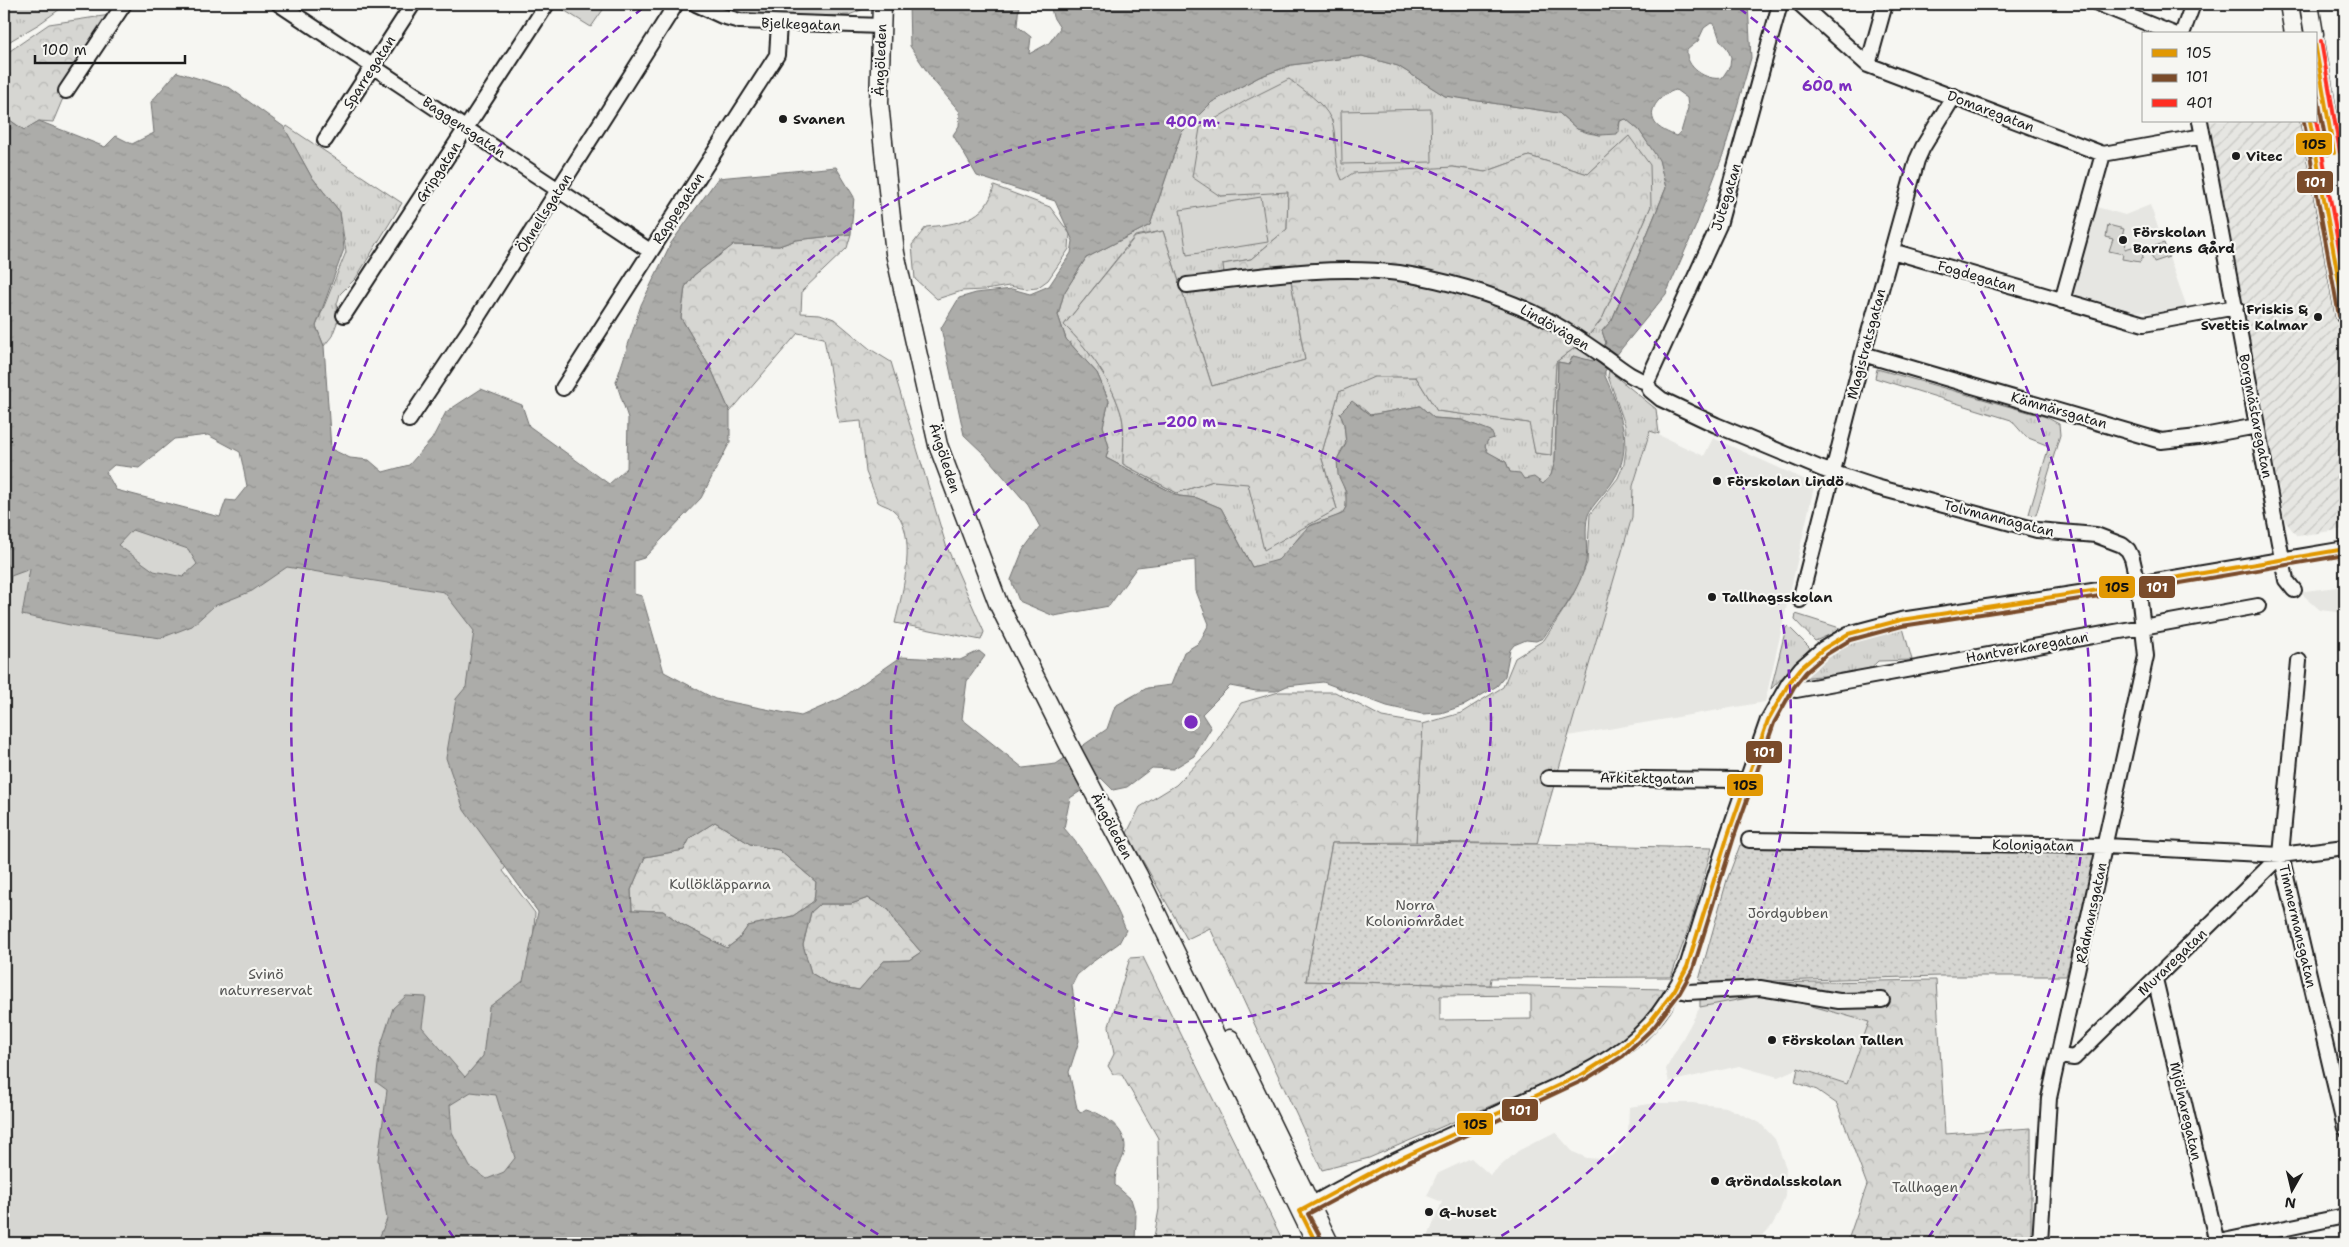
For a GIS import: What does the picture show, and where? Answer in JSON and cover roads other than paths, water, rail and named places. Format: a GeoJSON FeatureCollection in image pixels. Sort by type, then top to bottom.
{"type":"FeatureCollection","features":[{"type":"Feature","properties":{"kind":"main road","name":"Ängöleden"},"geometry":{"type":"LineString","coordinates":[[882,4],[879,103],[894,244],[938,445],[998,603],[1306,1208],[1328,1243]]}},
{"type":"Feature","properties":{"kind":"main road"},"geometry":{"type":"LineString","coordinates":[[2289,4],[2294,32]]}},
{"type":"Feature","properties":{"kind":"main road"},"geometry":{"type":"LineString","coordinates":[[2309,4],[2314,32]]}},
{"type":"Feature","properties":{"kind":"main road"},"geometry":{"type":"LineString","coordinates":[[2316,49],[2335,181],[2345,316]]}},
{"type":"Feature","properties":{"kind":"main road"},"geometry":{"type":"LineString","coordinates":[[2310,122],[2335,181],[2345,218]]}},
{"type":"Feature","properties":{"kind":"main road","name":"Ängöleden"},"geometry":{"type":"LineString","coordinates":[[1306,1208],[1316,1243]]}},
{"type":"Feature","properties":{"kind":"street"},"geometry":{"type":"LineString","coordinates":[[66,91],[124,4]]}},
{"type":"Feature","properties":{"kind":"street","name":"Baggensgatan"},"geometry":{"type":"LineString","coordinates":[[281,4],[650,251]]}},
{"type":"Feature","properties":{"kind":"street","name":"Sparregatan"},"geometry":{"type":"LineString","coordinates":[[326,140],[413,4]]}},
{"type":"Feature","properties":{"kind":"street","name":"Gripgatan"},"geometry":{"type":"LineString","coordinates":[[344,315],[546,4]]}},
{"type":"Feature","properties":{"kind":"street","name":"Öhnellsgatan"},"geometry":{"type":"LineString","coordinates":[[409,420],[470,329],[676,4]]}},
{"type":"Feature","properties":{"kind":"street","name":"Bjelkegatan"},"geometry":{"type":"LineString","coordinates":[[696,4],[722,16],[740,21],[778,24],[881,26]]}},
{"type":"Feature","properties":{"kind":"street","name":"Jutegatan"},"geometry":{"type":"LineString","coordinates":[[1647,382],[1719,225],[1780,4]]}},
{"type":"Feature","properties":{"kind":"street","name":"Domaregatan"},"geometry":{"type":"LineString","coordinates":[[1800,4],[1868,65],[2103,154]]}},
{"type":"Feature","properties":{"kind":"street"},"geometry":{"type":"LineString","coordinates":[[1868,65],[1885,4]]}},
{"type":"Feature","properties":{"kind":"street"},"geometry":{"type":"LineString","coordinates":[[2098,4],[2169,32]]}},
{"type":"Feature","properties":{"kind":"street"},"geometry":{"type":"LineString","coordinates":[[2183,32],[2193,4]]}},
{"type":"Feature","properties":{"kind":"street","name":"Rappegatan"},"geometry":{"type":"LineString","coordinates":[[563,388],[777,55],[778,24]]}},
{"type":"Feature","properties":{"kind":"street","name":"Magistratsgatan"},"geometry":{"type":"LineString","coordinates":[[1800,600],[1863,354],[1920,154],[1954,96]]}},
{"type":"Feature","properties":{"kind":"street","name":"Borgmästaregatan"},"geometry":{"type":"LineString","coordinates":[[2200,122],[2286,580],[2294,590]]}},
{"type":"Feature","properties":{"kind":"street"},"geometry":{"type":"LineString","coordinates":[[2062,300],[2103,154],[2203,136]]}},
{"type":"Feature","properties":{"kind":"street","name":"Fogdegatan"},"geometry":{"type":"LineString","coordinates":[[1892,250],[2144,324],[2236,306]]}},
{"type":"Feature","properties":{"kind":"street","name":"Lindövägen"},"geometry":{"type":"LineString","coordinates":[[1187,285],[1312,271],[1399,273],[1506,300],[1546,319],[1631,375],[1647,382],[1650,390],[1669,403],[1716,425],[1833,473],[1892,491]]}},
{"type":"Feature","properties":{"kind":"street","name":"Kämnärsgatan"},"geometry":{"type":"LineString","coordinates":[[1863,354],[2161,441],[2198,437],[2257,426]]}},
{"type":"Feature","properties":{"kind":"street","name":"Tolvmannagatan"},"geometry":{"type":"LineString","coordinates":[[1892,491],[2037,530],[2078,533],[2107,539],[2122,545],[2128,550],[2138,584]]}},
{"type":"Feature","properties":{"kind":"street"},"geometry":{"type":"LineString","coordinates":[[1306,1208],[1347,1184],[1574,1078],[1617,1053],[1650,1024],[1675,989],[1687,967],[1745,782],[1778,699],[1806,664],[1823,649],[1864,629],[1901,620],[2138,584],[2345,549]]}},
{"type":"Feature","properties":{"kind":"street","name":"Rådmansgatan"},"geometry":{"type":"LineString","coordinates":[[2040,1243],[2049,1098],[2106,846],[2146,656],[2138,584]]}},
{"type":"Feature","properties":{"kind":"street","name":"Hantverkaregatan"},"geometry":{"type":"LineString","coordinates":[[1796,690],[2258,606]]}},
{"type":"Feature","properties":{"kind":"street","name":"Timmermansgatan"},"geometry":{"type":"LineString","coordinates":[[2299,661],[2281,855],[2340,1079],[2345,1128]]}},
{"type":"Feature","properties":{"kind":"street","name":"Arkitektgatan"},"geometry":{"type":"LineString","coordinates":[[1548,778],[1740,780],[1745,782]]}},
{"type":"Feature","properties":{"kind":"street","name":"Kolonigatan"},"geometry":{"type":"LineString","coordinates":[[1749,840],[2106,846],[2281,855],[2345,847]]}},
{"type":"Feature","properties":{"kind":"street","name":"Muraregatan"},"geometry":{"type":"LineString","coordinates":[[2059,1056],[2074,1058],[2281,855]]}},
{"type":"Feature","properties":{"kind":"street","name":"Mjölnaregatan"},"geometry":{"type":"LineString","coordinates":[[2155,979],[2216,1243]]}},
{"type":"Feature","properties":{"kind":"street"},"geometry":{"type":"LineString","coordinates":[[1675,989],[1688,992],[1760,988],[1839,1001],[1882,1000]]}},
{"type":"Feature","properties":{"kind":"street"},"geometry":{"type":"LineString","coordinates":[[2216,1243],[2345,1216]]}},
{"type":"Feature","properties":{"kind":"water"},"geometry":{"type":"Polygon","coordinates":[[[909,4],[1019,4],[1017,26],[1031,37],[1029,54],[1049,43],[1060,28],[1053,17],[1050,4],[1748,4],[1751,58],[1724,152],[1695,228],[1666,294],[1605,371],[1623,429],[1623,455],[1620,468],[1613,481],[1592,507],[1588,515],[1586,526],[1586,561],[1579,582],[1569,601],[1543,638],[1536,641],[1526,640],[1514,645],[1510,650],[1505,676],[1497,686],[1465,705],[1441,713],[1422,714],[1387,706],[1323,682],[1287,686],[1276,691],[1256,691],[1230,686],[1202,714],[1211,728],[1194,756],[1173,769],[1152,768],[1127,787],[1113,790],[1101,778],[1070,798],[1064,828],[1099,876],[1126,930],[1119,943],[1077,975],[1072,985],[1079,1041],[1069,1072],[1077,1108],[1080,1113],[1086,1109],[1099,1114],[1118,1128],[1122,1134],[1125,1148],[1116,1173],[1115,1185],[1131,1199],[1136,1215],[1135,1243],[377,1243],[387,1219],[378,1160],[387,1090],[376,1082],[380,1048],[393,1008],[406,996],[426,997],[422,1027],[465,1077],[483,1056],[489,1007],[523,981],[538,912],[464,810],[446,758],[456,699],[466,687],[474,631],[444,592],[287,567],[252,591],[214,606],[192,626],[161,638],[75,626],[22,615],[30,569],[11,576],[4,629],[4,116],[24,130],[39,121],[105,147],[116,136],[132,144],[154,133],[151,102],[177,72],[230,88],[284,127],[311,176],[340,212],[344,249],[316,326],[324,346],[331,449],[350,458],[369,460],[383,472],[409,465],[432,439],[446,412],[481,389],[522,405],[529,426],[609,484],[627,468],[628,418],[616,382],[641,305],[671,243],[718,178],[836,167],[854,197],[851,234],[796,240],[779,246],[733,245],[694,275],[685,287],[681,318],[712,371],[730,412],[730,442],[701,498],[644,558],[634,561],[634,594],[642,596],[664,672],[715,699],[801,716],[842,698],[901,657],[960,660],[979,651],[985,656],[967,681],[962,719],[1023,768],[1056,764],[1107,729],[1115,706],[1147,688],[1171,685],[1184,652],[1199,643],[1209,624],[1196,591],[1195,560],[1137,567],[1109,606],[1054,616],[1019,601],[1011,580],[1023,550],[1040,527],[1028,505],[984,454],[964,435],[941,328],[959,298],[976,293],[1012,289],[1030,294],[1049,286],[1071,253],[1073,241],[1055,201],[977,176],[953,135],[959,126],[960,112],[932,79],[910,46],[909,4]],[[1711,23],[1704,28],[1698,41],[1687,50],[1689,62],[1703,75],[1722,78],[1730,66],[1731,57],[1727,48],[1720,40],[1715,25],[1711,23]],[[1362,56],[1291,65],[1259,77],[1212,102],[1181,133],[1150,225],[1086,258],[1064,293],[1058,315],[1066,339],[1097,373],[1109,401],[1103,426],[1109,447],[1106,458],[1179,496],[1197,498],[1221,508],[1252,567],[1278,560],[1310,526],[1342,514],[1346,507],[1346,492],[1338,475],[1337,459],[1346,444],[1344,424],[1340,413],[1352,401],[1370,415],[1420,406],[1434,418],[1462,420],[1491,431],[1494,438],[1488,440],[1485,446],[1488,452],[1506,462],[1510,472],[1520,473],[1524,479],[1534,477],[1543,484],[1551,475],[1555,461],[1558,362],[1569,364],[1573,356],[1593,361],[1606,343],[1602,331],[1612,320],[1666,188],[1659,160],[1639,130],[1626,119],[1620,121],[1617,134],[1600,135],[1577,129],[1559,113],[1445,96],[1398,66],[1362,56]],[[1676,90],[1666,94],[1654,107],[1653,117],[1659,127],[1676,136],[1681,132],[1688,108],[1687,98],[1676,90]],[[208,435],[174,439],[139,468],[114,465],[106,472],[116,490],[220,517],[226,500],[235,501],[247,486],[240,452],[208,435]],[[132,530],[118,545],[154,571],[183,577],[197,564],[188,549],[132,530]],[[715,822],[690,838],[684,850],[645,857],[631,890],[632,910],[663,911],[681,924],[727,948],[739,939],[748,926],[793,916],[814,901],[816,882],[779,850],[750,844],[715,822]],[[868,898],[851,904],[820,904],[811,912],[803,945],[811,973],[831,985],[859,990],[884,961],[909,960],[921,952],[896,923],[889,910],[868,898]],[[471,1092],[450,1105],[452,1132],[470,1167],[487,1179],[504,1172],[515,1158],[496,1095],[471,1092]]]}},
{"type":"Feature","properties":{"kind":"place","name":"Svanen"},"geometry":{"type":"Point","coordinates":[783,119]}},
{"type":"Feature","properties":{"kind":"place","name":"Vitec"},"geometry":{"type":"Point","coordinates":[2236,156]}},
{"type":"Feature","properties":{"kind":"place","name":"Förskolan Barnens Gård"},"geometry":{"type":"Point","coordinates":[2123,240]}},
{"type":"Feature","properties":{"kind":"place","name":"Friskis & Svettis Kalmar"},"geometry":{"type":"Point","coordinates":[2318,317]}},
{"type":"Feature","properties":{"kind":"place","name":"Förskolan Lindö"},"geometry":{"type":"Point","coordinates":[1717,481]}},
{"type":"Feature","properties":{"kind":"place","name":"Tallhagsskolan"},"geometry":{"type":"Point","coordinates":[1712,597]}},
{"type":"Feature","properties":{"kind":"place","name":"Förskolan Tallen"},"geometry":{"type":"Point","coordinates":[1772,1040]}},
{"type":"Feature","properties":{"kind":"place","name":"Gröndalsskolan"},"geometry":{"type":"Point","coordinates":[1715,1181]}},
{"type":"Feature","properties":{"kind":"place","name":"G-huset"},"geometry":{"type":"Point","coordinates":[1429,1212]}},
{"type":"Feature","properties":{"kind":"park label","name":"Kullökläpparna"},"geometry":{"type":"Point","coordinates":[720,884]}},
{"type":"Feature","properties":{"kind":"park label","name":"Jordgubben"},"geometry":{"type":"Point","coordinates":[1788,913]}},
{"type":"Feature","properties":{"kind":"park label","name":"Norra Koloniområdet"},"geometry":{"type":"Point","coordinates":[1415,914]}},
{"type":"Feature","properties":{"kind":"park label","name":"Svinö naturreservat"},"geometry":{"type":"Point","coordinates":[266,982]}},
{"type":"Feature","properties":{"kind":"park label","name":"Tallhagen"},"geometry":{"type":"Point","coordinates":[1925,1187]}}]}
